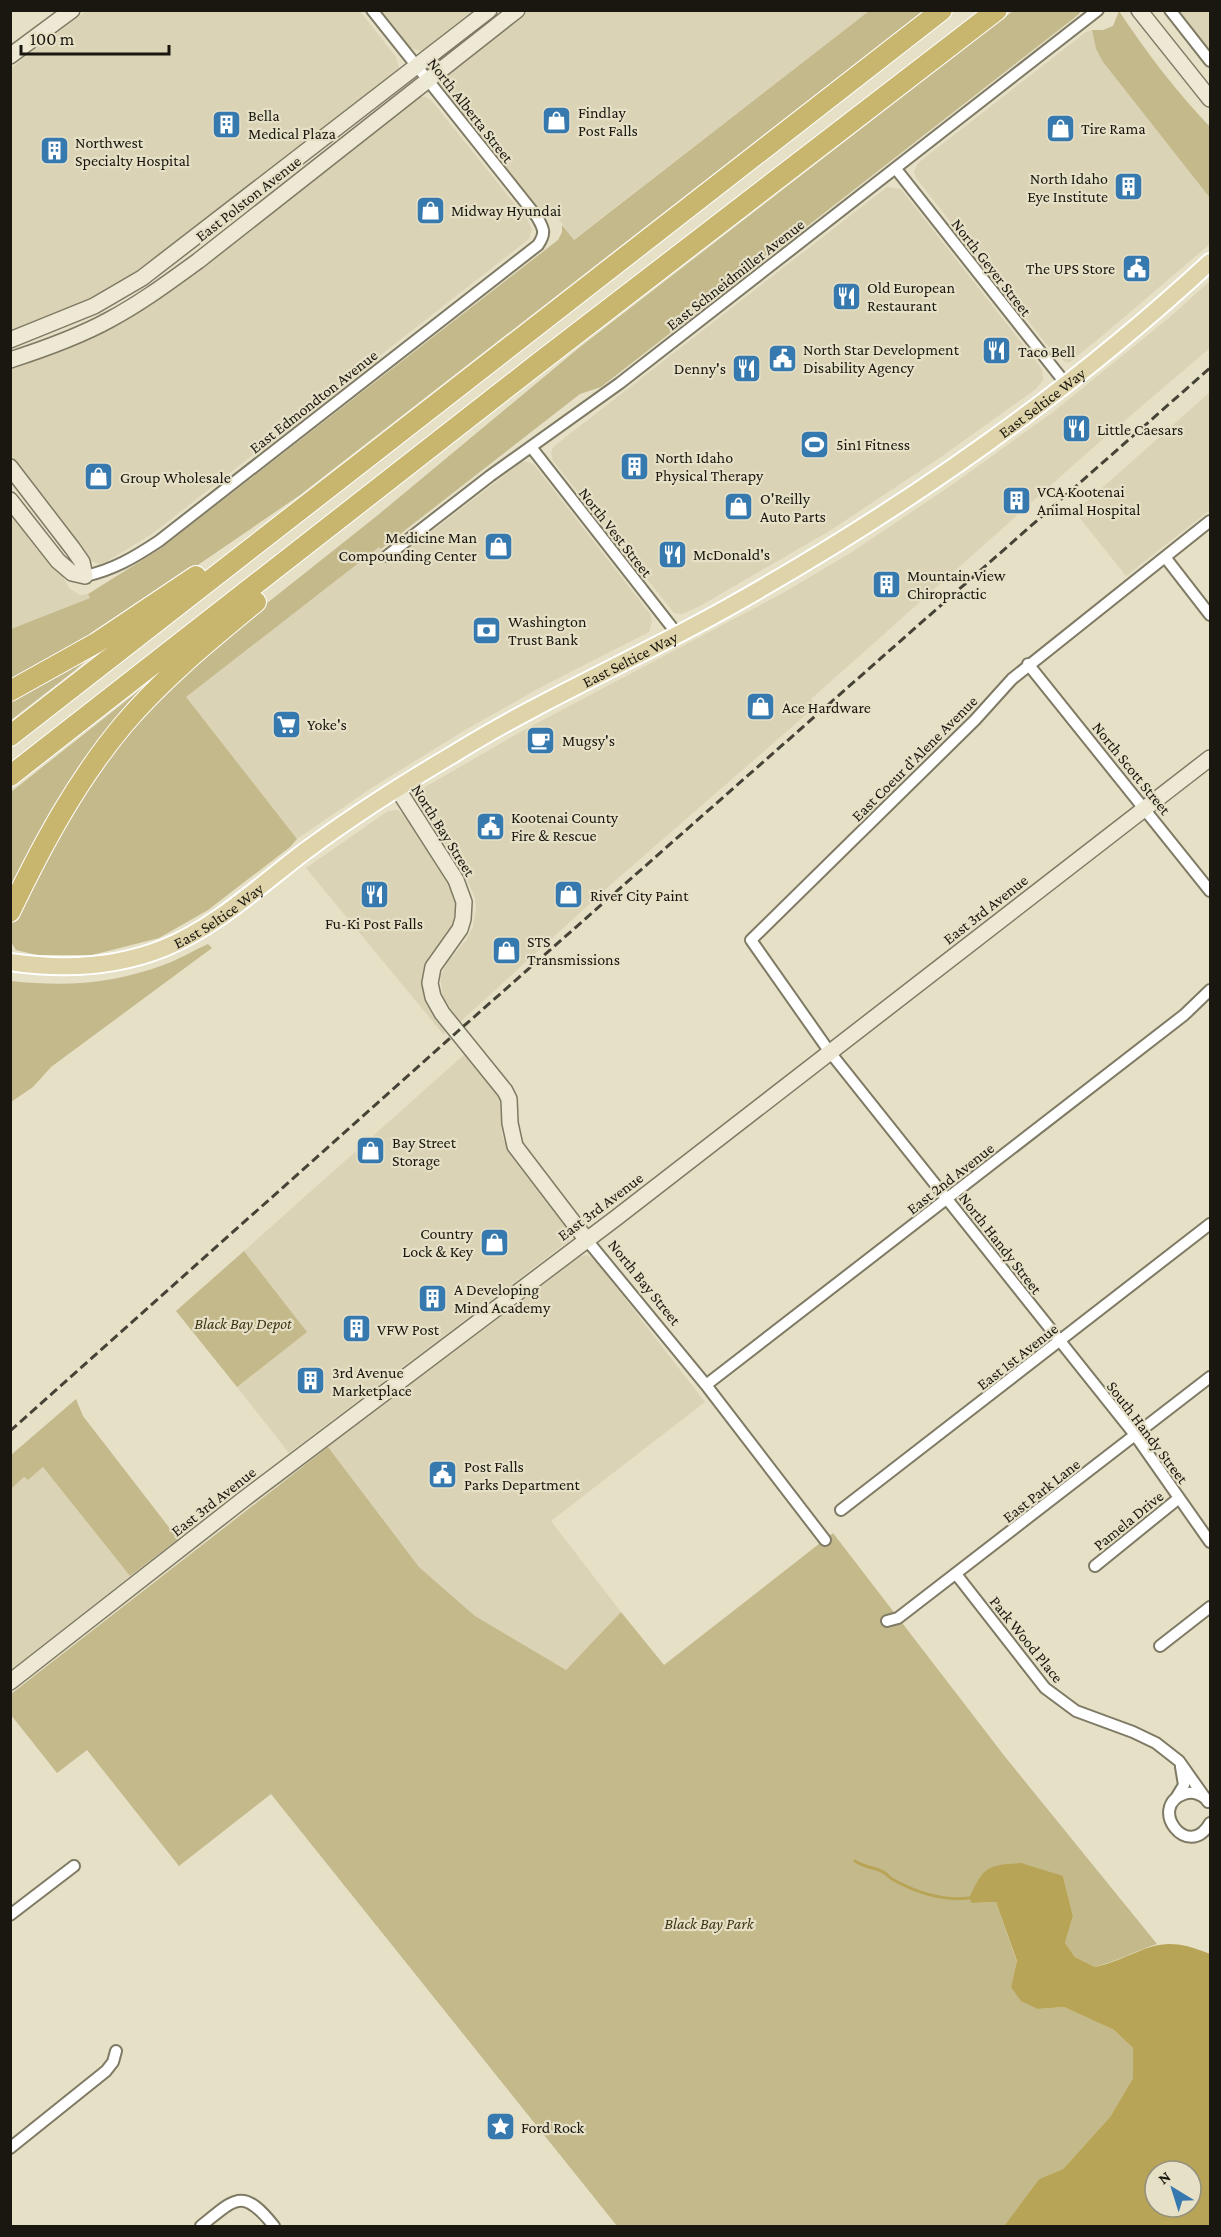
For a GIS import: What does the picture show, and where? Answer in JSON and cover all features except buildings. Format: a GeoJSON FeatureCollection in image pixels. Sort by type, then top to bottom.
{"type":"FeatureCollection","features":[{"type":"Feature","properties":{"kind":"highway"},"geometry":{"type":"LineString","coordinates":[[10,736],[942,10]]}},
{"type":"Feature","properties":{"kind":"highway"},"geometry":{"type":"LineString","coordinates":[[10,776],[536,365],[997,10]]}},
{"type":"Feature","properties":{"kind":"highway"},"geometry":{"type":"LineString","coordinates":[[10,912],[75,791],[118,732],[147,698],[196,651],[398,486],[536,365]]}},
{"type":"Feature","properties":{"kind":"highway"},"geometry":{"type":"LineString","coordinates":[[10,691],[96,643],[332,485]]}},
{"type":"Feature","properties":{"kind":"main road","name":"East Seltice Way"},"geometry":{"type":"LineString","coordinates":[[10,962],[79,967],[119,961],[167,947],[188,937],[230,909],[322,839],[397,788],[494,730],[678,635],[792,571],[877,518],[934,480],[1066,384],[1127,335],[1210,262]]}},
{"type":"Feature","properties":{"kind":"street"},"geometry":{"type":"LineString","coordinates":[[10,56],[72,10]]}},
{"type":"Feature","properties":{"kind":"street","name":"North Alberta Street"},"geometry":{"type":"LineString","coordinates":[[372,10],[537,217],[544,229]]}},
{"type":"Feature","properties":{"kind":"street","name":"East Polston Avenue"},"geometry":{"type":"LineString","coordinates":[[10,340],[94,306],[127,288],[489,10]]}},
{"type":"Feature","properties":{"kind":"street","name":"East Polston Avenue"},"geometry":{"type":"LineString","coordinates":[[10,360],[68,339],[108,321],[152,294],[200,259],[517,10]]}},
{"type":"Feature","properties":{"kind":"street","name":"East Schneidmiller Avenue"},"geometry":{"type":"LineString","coordinates":[[387,556],[490,476],[620,382],[1098,10]]}},
{"type":"Feature","properties":{"kind":"street"},"geometry":{"type":"LineString","coordinates":[[1170,10],[1210,61]]}},
{"type":"Feature","properties":{"kind":"street"},"geometry":{"type":"LineString","coordinates":[[1140,11],[1210,99]]}},
{"type":"Feature","properties":{"kind":"street","name":"North Geyer Street"},"geometry":{"type":"LineString","coordinates":[[896,169],[1066,384]]}},
{"type":"Feature","properties":{"kind":"street","name":"East Edmondton Avenue"},"geometry":{"type":"LineString","coordinates":[[85,576],[106,572],[159,541],[538,245],[544,236],[544,229]]}},
{"type":"Feature","properties":{"kind":"street","name":"North Vest Street"},"geometry":{"type":"LineString","coordinates":[[531,447],[678,635]]}},
{"type":"Feature","properties":{"kind":"street"},"geometry":{"type":"LineString","coordinates":[[10,467],[82,562],[85,576],[72,573],[58,561],[10,500]]}},
{"type":"Feature","properties":{"kind":"street","name":"East Coeur d'Alene Avenue"},"geometry":{"type":"LineString","coordinates":[[830,1051],[752,940],[1029,664],[1210,521]]}},
{"type":"Feature","properties":{"kind":"street"},"geometry":{"type":"LineString","coordinates":[[1165,557],[1210,615]]}},
{"type":"Feature","properties":{"kind":"street","name":"North Scott Street"},"geometry":{"type":"LineString","coordinates":[[1029,664],[1210,891]]}},
{"type":"Feature","properties":{"kind":"street","name":"East 3rd Avenue"},"geometry":{"type":"LineString","coordinates":[[10,1682],[286,1467],[1210,758]]}},
{"type":"Feature","properties":{"kind":"street","name":"North Bay Street"},"geometry":{"type":"LineString","coordinates":[[397,788],[454,877],[464,902],[460,929],[438,959],[432,972],[433,998],[505,1091],[509,1099],[511,1135],[521,1157],[705,1385],[825,1540]]}},
{"type":"Feature","properties":{"kind":"street","name":"East 2nd Avenue"},"geometry":{"type":"LineString","coordinates":[[705,1385],[1184,1016],[1210,990]]}},
{"type":"Feature","properties":{"kind":"street","name":"North Handy Street"},"geometry":{"type":"LineString","coordinates":[[830,1051],[1060,1341]]}},
{"type":"Feature","properties":{"kind":"street","name":"East 1st Avenue"},"geometry":{"type":"LineString","coordinates":[[841,1510],[1210,1224]]}},
{"type":"Feature","properties":{"kind":"street","name":"South Handy Street"},"geometry":{"type":"LineString","coordinates":[[1060,1341],[1135,1435],[1210,1542]]}},
{"type":"Feature","properties":{"kind":"street","name":"East Park Lane"},"geometry":{"type":"LineString","coordinates":[[887,1621],[898,1618],[1210,1377]]}},
{"type":"Feature","properties":{"kind":"street","name":"Pamela Drive"},"geometry":{"type":"LineString","coordinates":[[1095,1566],[1179,1498]]}},
{"type":"Feature","properties":{"kind":"street","name":"Park Wood Place"},"geometry":{"type":"LineString","coordinates":[[956,1574],[1039,1681],[1060,1701],[1085,1716],[1133,1732],[1156,1743],[1179,1761],[1209,1804]]}},
{"type":"Feature","properties":{"kind":"street"},"geometry":{"type":"LineString","coordinates":[[1160,1646],[1210,1607]]}},
{"type":"Feature","properties":{"kind":"street"},"geometry":{"type":"LineString","coordinates":[[1179,1761],[1184,1785],[1169,1810],[1171,1824],[1175,1830],[1188,1836],[1195,1836],[1202,1833],[1210,1823]]}},
{"type":"Feature","properties":{"kind":"street","name":"Park Wood Place"},"geometry":{"type":"LineString","coordinates":[[1176,1798],[1182,1794],[1196,1794],[1209,1804]]}},
{"type":"Feature","properties":{"kind":"street"},"geometry":{"type":"LineString","coordinates":[[10,1915],[74,1866]]}},
{"type":"Feature","properties":{"kind":"street"},"geometry":{"type":"LineString","coordinates":[[10,2148],[106,2071],[113,2062],[116,2051]]}},
{"type":"Feature","properties":{"kind":"street"},"geometry":{"type":"LineString","coordinates":[[201,2226],[232,2201],[244,2200],[259,2208],[274,2226]]}},
{"type":"Feature","properties":{"kind":"shaded area"},"geometry":{"type":"Polygon","coordinates":[[[86,11],[360,11],[396,57],[399,67],[398,72],[152,264],[87,303],[11,335],[11,68],[86,11]]]}},
{"type":"Feature","properties":{"kind":"shaded area"},"geometry":{"type":"Polygon","coordinates":[[[382,11],[479,11],[423,52],[411,48],[382,11]]]}},
{"type":"Feature","properties":{"kind":"shaded area"},"geometry":{"type":"Polygon","coordinates":[[[529,11],[869,11],[573,240],[557,216],[537,207],[446,91],[446,77],[451,71],[529,11]]]}},
{"type":"Feature","properties":{"kind":"shaded area"},"geometry":{"type":"Polygon","coordinates":[[[1178,11],[1210,11],[1210,52],[1181,14],[1178,11]]]}},
{"type":"Feature","properties":{"kind":"shaded area"},"geometry":{"type":"Polygon","coordinates":[[[1092,30],[1096,49],[1103,62],[1210,198],[1210,244],[1102,336],[1070,362],[1065,362],[1051,350],[916,178],[914,172],[918,163],[1086,32],[1092,30]]]}},
{"type":"Feature","properties":{"kind":"shaded area"},"geometry":{"type":"Polygon","coordinates":[[[418,97],[426,97],[432,101],[527,219],[532,229],[529,239],[152,534],[106,562],[100,564],[90,561],[11,459],[11,367],[85,339],[418,97]]]}},
{"type":"Feature","properties":{"kind":"shaded area"},"geometry":{"type":"Polygon","coordinates":[[[887,187],[901,189],[1042,369],[1043,380],[1036,389],[938,459],[831,530],[700,606],[682,614],[674,613],[553,461],[551,453],[553,447],[887,187]]]}},
{"type":"Feature","properties":{"kind":"shaded area"},"geometry":{"type":"Polygon","coordinates":[[[1210,281],[1210,348],[1096,445],[811,699],[817,705],[616,880],[460,1022],[443,997],[440,976],[473,927],[475,898],[467,879],[419,802],[418,797],[425,787],[524,730],[783,593],[852,552],[956,482],[1053,412],[1170,317],[1210,281]]]}},
{"type":"Feature","properties":{"kind":"shaded area"},"geometry":{"type":"Polygon","coordinates":[[[1210,392],[1210,510],[1126,576],[1075,512],[1210,392]]]}},
{"type":"Feature","properties":{"kind":"shaded area"},"geometry":{"type":"Polygon","coordinates":[[[523,461],[535,466],[651,615],[652,622],[649,632],[545,685],[465,730],[373,787],[297,839],[185,697],[379,546],[392,562],[523,461]]]}},
{"type":"Feature","properties":{"kind":"shaded area"},"geometry":{"type":"Polygon","coordinates":[[[10,508],[58,569],[70,589],[80,595],[88,594],[90,598],[11,629],[10,508]]]}},
{"type":"Feature","properties":{"kind":"shaded area"},"geometry":{"type":"Polygon","coordinates":[[[398,810],[404,815],[454,893],[456,905],[453,924],[428,958],[423,977],[423,988],[429,1006],[447,1031],[443,1034],[306,868],[388,811],[398,810]]]}},
{"type":"Feature","properties":{"kind":"shaded area"},"geometry":{"type":"Polygon","coordinates":[[[466,1053],[497,1092],[500,1100],[502,1135],[509,1154],[568,1230],[570,1240],[289,1453],[237,1387],[306,1331],[244,1251],[466,1053]]]}},
{"type":"Feature","properties":{"kind":"shaded area"},"geometry":{"type":"Polygon","coordinates":[[[587,1255],[595,1260],[705,1402],[551,1521],[621,1612],[566,1670],[475,1616],[419,1567],[328,1447],[581,1256],[587,1255]]]}},
{"type":"Feature","properties":{"kind":"shaded area"},"geometry":{"type":"Polygon","coordinates":[[[43,1467],[130,1576],[11,1670],[11,1489],[24,1477],[28,1480],[43,1467]]]}},
{"type":"Feature","properties":{"kind":"shaded area"},"geometry":{"type":"Polygon","coordinates":[[[1021,1863],[1063,1876],[1073,1916],[1065,1943],[1075,1957],[1095,1967],[1162,1944],[1191,1947],[1210,1954],[1210,2226],[1004,2226],[1039,2179],[1063,2169],[1110,2117],[1133,2078],[1133,2048],[1114,2030],[1064,2007],[1038,2009],[1021,2001],[1011,1987],[1017,1961],[996,1902],[972,1903],[969,1898],[983,1874],[1000,1865],[1021,1863]]]}},
{"type":"Feature","properties":{"kind":"green space"},"geometry":{"type":"Polygon","coordinates":[[[869,11],[923,11],[300,495],[116,621],[11,684],[11,629],[90,598],[88,594],[160,549],[558,240],[562,232],[562,225],[574,240],[869,11]]]}},
{"type":"Feature","properties":{"kind":"green space"},"geometry":{"type":"Polygon","coordinates":[[[1013,11],[1081,11],[601,387],[580,394],[186,697],[297,839],[290,847],[208,910],[159,938],[92,955],[37,955],[16,950],[11,942],[11,926],[22,899],[110,751],[198,658],[378,515],[580,347],[1013,11]]]}},
{"type":"Feature","properties":{"kind":"green space"},"geometry":{"type":"Polygon","coordinates":[[[1119,11],[1162,71],[1210,127],[1210,198],[1103,62],[1096,49],[1092,30],[1103,30],[1113,26],[1119,11]]]}},
{"type":"Feature","properties":{"kind":"green space"},"geometry":{"type":"Polygon","coordinates":[[[92,655],[74,671],[11,720],[11,698],[92,655]]]}},
{"type":"Feature","properties":{"kind":"green space"},"geometry":{"type":"Polygon","coordinates":[[[165,670],[11,894],[11,792],[165,670]]]}},
{"type":"Feature","properties":{"kind":"green space"},"geometry":{"type":"Polygon","coordinates":[[[208,944],[212,948],[51,1067],[33,1087],[11,1102],[11,981],[70,984],[108,980],[166,964],[208,944]]]}},
{"type":"Feature","properties":{"kind":"green space","name":"Black Bay Depot"},"geometry":{"type":"Polygon","coordinates":[[[244,1251],[307,1332],[237,1387],[176,1311],[244,1251]]]}},
{"type":"Feature","properties":{"kind":"green space"},"geometry":{"type":"Polygon","coordinates":[[[76,1399],[83,1416],[178,1539],[130,1576],[43,1467],[28,1480],[24,1477],[11,1489],[11,1455],[76,1399]]]}},
{"type":"Feature","properties":{"kind":"green space","name":"Black Bay Park"},"geometry":{"type":"Polygon","coordinates":[[[328,1447],[419,1567],[475,1616],[566,1670],[621,1612],[664,1665],[833,1533],[1006,1758],[1157,1944],[1095,1967],[1075,1957],[1065,1943],[1073,1916],[1063,1876],[972,1903],[996,1902],[1017,1962],[1011,1987],[1038,2009],[1064,2007],[1114,2030],[1133,2048],[1133,2078],[1110,2117],[1063,2169],[1039,2179],[1004,2226],[617,2226],[271,1794],[179,1866],[87,1750],[57,1773],[11,1715],[11,1694],[328,1447]]]}},
{"type":"Feature","properties":{"kind":"waterway"},"geometry":{"type":"LineString","coordinates":[[855,1861],[883,1872],[892,1879],[920,1892],[939,1897],[969,1898]]}},
{"type":"Feature","properties":{"kind":"railway"},"geometry":{"type":"LineString","coordinates":[[10,1431],[457,1032],[1210,368]]}},
{"type":"Feature","properties":{"kind":"place","name":"Findlay Post Falls"},"geometry":{"type":"Point","coordinates":[557,121]}},
{"type":"Feature","properties":{"kind":"place","name":"Bella Medical Plaza"},"geometry":{"type":"Point","coordinates":[227,124]}},
{"type":"Feature","properties":{"kind":"place","name":"Tire Rama"},"geometry":{"type":"Point","coordinates":[1060,128]}},
{"type":"Feature","properties":{"kind":"place","name":"Northwest Specialty Hospital"},"geometry":{"type":"Point","coordinates":[54,151]}},
{"type":"Feature","properties":{"kind":"place","name":"North Idaho Eye Institute"},"geometry":{"type":"Point","coordinates":[1129,187]}},
{"type":"Feature","properties":{"kind":"place","name":"Midway Hyundai"},"geometry":{"type":"Point","coordinates":[430,210]}},
{"type":"Feature","properties":{"kind":"place","name":"The UPS Store"},"geometry":{"type":"Point","coordinates":[1136,268]}},
{"type":"Feature","properties":{"kind":"place","name":"Old European Restaurant"},"geometry":{"type":"Point","coordinates":[846,296]}},
{"type":"Feature","properties":{"kind":"place","name":"Taco Bell"},"geometry":{"type":"Point","coordinates":[997,351]}},
{"type":"Feature","properties":{"kind":"place","name":"North Star Development Disability Agency"},"geometry":{"type":"Point","coordinates":[782,358]}},
{"type":"Feature","properties":{"kind":"place","name":"Denny's"},"geometry":{"type":"Point","coordinates":[747,368]}},
{"type":"Feature","properties":{"kind":"place","name":"Little Caesars"},"geometry":{"type":"Point","coordinates":[1076,429]}},
{"type":"Feature","properties":{"kind":"place","name":"5in1 Fitness"},"geometry":{"type":"Point","coordinates":[815,444]}},
{"type":"Feature","properties":{"kind":"place","name":"North Idaho Physical Therapy"},"geometry":{"type":"Point","coordinates":[634,466]}},
{"type":"Feature","properties":{"kind":"place","name":"Group Wholesale"},"geometry":{"type":"Point","coordinates":[99,477]}},
{"type":"Feature","properties":{"kind":"place","name":"VCA Kootenai Animal Hospital"},"geometry":{"type":"Point","coordinates":[1016,500]}},
{"type":"Feature","properties":{"kind":"place","name":"O'Reilly Auto Parts"},"geometry":{"type":"Point","coordinates":[739,507]}},
{"type":"Feature","properties":{"kind":"place","name":"Medicine Man Compounding Center"},"geometry":{"type":"Point","coordinates":[498,546]}},
{"type":"Feature","properties":{"kind":"place","name":"McDonald's"},"geometry":{"type":"Point","coordinates":[672,554]}},
{"type":"Feature","properties":{"kind":"place","name":"Mountain View Chiropractic"},"geometry":{"type":"Point","coordinates":[886,584]}},
{"type":"Feature","properties":{"kind":"place","name":"Washington Trust Bank"},"geometry":{"type":"Point","coordinates":[487,630]}},
{"type":"Feature","properties":{"kind":"place","name":"Ace Hardware"},"geometry":{"type":"Point","coordinates":[761,707]}},
{"type":"Feature","properties":{"kind":"place","name":"Yoke's"},"geometry":{"type":"Point","coordinates":[286,724]}},
{"type":"Feature","properties":{"kind":"place","name":"Mugsy's"},"geometry":{"type":"Point","coordinates":[541,740]}},
{"type":"Feature","properties":{"kind":"place","name":"Kootenai County Fire & Rescue"},"geometry":{"type":"Point","coordinates":[490,826]}},
{"type":"Feature","properties":{"kind":"place","name":"Fu-Ki Post Falls"},"geometry":{"type":"Point","coordinates":[374,895]}},
{"type":"Feature","properties":{"kind":"place","name":"River City Paint"},"geometry":{"type":"Point","coordinates":[569,895]}},
{"type":"Feature","properties":{"kind":"place","name":"STS Transmissions"},"geometry":{"type":"Point","coordinates":[506,950]}},
{"type":"Feature","properties":{"kind":"place","name":"Bay Street Storage"},"geometry":{"type":"Point","coordinates":[371,1151]}},
{"type":"Feature","properties":{"kind":"place","name":"Country Lock & Key"},"geometry":{"type":"Point","coordinates":[494,1242]}},
{"type":"Feature","properties":{"kind":"place","name":"A Developing Mind Academy"},"geometry":{"type":"Point","coordinates":[433,1298]}},
{"type":"Feature","properties":{"kind":"place","name":"VFW Post"},"geometry":{"type":"Point","coordinates":[356,1329]}},
{"type":"Feature","properties":{"kind":"place","name":"3rd Avenue Marketplace"},"geometry":{"type":"Point","coordinates":[311,1381]}},
{"type":"Feature","properties":{"kind":"place","name":"Post Falls Parks Department"},"geometry":{"type":"Point","coordinates":[443,1475]}},
{"type":"Feature","properties":{"kind":"place","name":"Ford Rock"},"geometry":{"type":"Point","coordinates":[500,2127]}}]}
